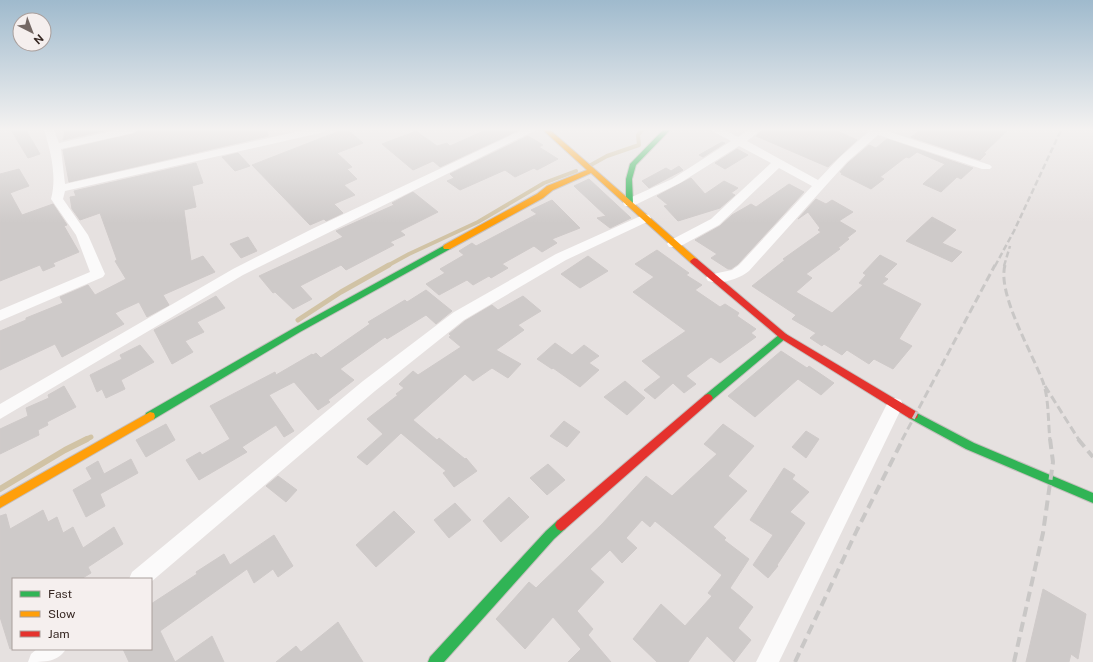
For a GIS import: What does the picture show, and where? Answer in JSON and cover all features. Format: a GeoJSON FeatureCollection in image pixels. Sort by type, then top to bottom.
{"type":"FeatureCollection","features":[{"type":"Feature","properties":{"kind":"street"},"geometry":{"type":"LineString","coordinates":[[0,316],[98,274],[82,236],[57,199],[59,189],[56,161]]}},
{"type":"Feature","properties":{"kind":"street"},"geometry":{"type":"LineString","coordinates":[[59,189],[174,161]]}},
{"type":"Feature","properties":{"kind":"street"},"geometry":{"type":"LineString","coordinates":[[0,412],[238,272],[317,232],[466,161]]}},
{"type":"Feature","properties":{"kind":"street"},"geometry":{"type":"LineString","coordinates":[[580,161],[713,278],[783,336],[895,405],[970,446],[1093,498]]}},
{"type":"Feature","properties":{"kind":"street"},"geometry":{"type":"LineString","coordinates":[[629,203],[628,179],[633,164],[636,161]]}},
{"type":"Feature","properties":{"kind":"street"},"geometry":{"type":"LineString","coordinates":[[629,203],[676,181],[708,161]]}},
{"type":"Feature","properties":{"kind":"street"},"geometry":{"type":"LineString","coordinates":[[774,161],[820,186]]}},
{"type":"Feature","properties":{"kind":"street"},"geometry":{"type":"LineString","coordinates":[[713,278],[736,274],[744,268],[842,161]]}},
{"type":"Feature","properties":{"kind":"street"},"geometry":{"type":"LineString","coordinates":[[967,161],[986,167]]}},
{"type":"Feature","properties":{"kind":"street"},"geometry":{"type":"LineString","coordinates":[[674,244],[715,222],[778,163]]}},
{"type":"Feature","properties":{"kind":"street"},"geometry":{"type":"LineString","coordinates":[[0,503],[190,391],[540,196],[550,188],[591,171]]}},
{"type":"Feature","properties":{"kind":"street"},"geometry":{"type":"LineString","coordinates":[[139,578],[369,386],[459,316],[561,257],[645,218]]}},
{"type":"Feature","properties":{"kind":"street"},"geometry":{"type":"LineString","coordinates":[[435,662],[550,535],[693,410],[783,336]]}},
{"type":"Feature","properties":{"kind":"street"},"geometry":{"type":"LineString","coordinates":[[767,662],[895,405]]}},
{"type":"Feature","properties":{"kind":"street"},"geometry":{"type":"LineString","coordinates":[[39,662],[54,650]]}},
{"type":"Feature","properties":{"kind":"building"},"geometry":{"type":"Polygon","coordinates":[[[65,161],[160,161],[69,182],[65,161]]]}},
{"type":"Feature","properties":{"kind":"building"},"geometry":{"type":"Polygon","coordinates":[[[226,161],[245,161],[250,166],[235,171],[226,161]]]}},
{"type":"Feature","properties":{"kind":"building"},"geometry":{"type":"Polygon","coordinates":[[[263,161],[345,161],[352,167],[347,169],[357,179],[344,185],[355,195],[334,204],[343,213],[326,221],[324,219],[310,225],[252,165],[263,161]]]}},
{"type":"Feature","properties":{"kind":"building"},"geometry":{"type":"Polygon","coordinates":[[[402,161],[453,161],[440,167],[433,161],[413,170],[402,161]]]}},
{"type":"Feature","properties":{"kind":"building"},"geometry":{"type":"Polygon","coordinates":[[[477,161],[554,161],[537,170],[534,168],[515,177],[505,170],[460,190],[447,181],[454,178],[450,174],[477,161]]]}},
{"type":"Feature","properties":{"kind":"building"},"geometry":{"type":"Polygon","coordinates":[[[718,161],[738,161],[725,169],[715,163],[718,161]]]}},
{"type":"Feature","properties":{"kind":"building"},"geometry":{"type":"Polygon","coordinates":[[[814,161],[835,161],[828,167],[814,161]]]}},
{"type":"Feature","properties":{"kind":"building"},"geometry":{"type":"Polygon","coordinates":[[[850,161],[901,161],[880,177],[884,179],[871,189],[841,174],[843,173],[840,172],[850,161]]]}},
{"type":"Feature","properties":{"kind":"building"},"geometry":{"type":"Polygon","coordinates":[[[938,161],[952,161],[973,168],[961,179],[957,177],[941,192],[923,184],[945,164],[938,161]]]}},
{"type":"Feature","properties":{"kind":"building"},"geometry":{"type":"Polygon","coordinates":[[[196,163],[203,183],[192,186],[196,207],[184,210],[191,261],[203,256],[215,272],[163,295],[169,305],[147,317],[139,302],[115,313],[124,324],[62,357],[55,344],[0,370],[0,331],[26,320],[26,318],[63,303],[60,297],[88,285],[95,295],[126,279],[115,261],[117,260],[100,213],[80,220],[72,209],[70,197],[76,196],[74,191],[196,163]]]}},
{"type":"Feature","properties":{"kind":"building"},"geometry":{"type":"Polygon","coordinates":[[[679,166],[683,170],[649,188],[642,181],[666,168],[671,171],[679,166]]]}},
{"type":"Feature","properties":{"kind":"building"},"geometry":{"type":"Polygon","coordinates":[[[19,169],[29,186],[10,193],[22,215],[53,204],[67,225],[64,226],[79,252],[53,263],[55,266],[43,271],[40,265],[0,281],[0,174],[19,169]]]}},
{"type":"Feature","properties":{"kind":"building"},"geometry":{"type":"Polygon","coordinates":[[[691,178],[705,194],[724,181],[738,188],[731,193],[735,195],[720,208],[678,221],[664,206],[668,205],[657,196],[691,178]]]}},
{"type":"Feature","properties":{"kind":"building"},"geometry":{"type":"Polygon","coordinates":[[[589,179],[631,218],[610,228],[597,218],[606,216],[574,186],[589,179]]]}},
{"type":"Feature","properties":{"kind":"building"},"geometry":{"type":"Polygon","coordinates":[[[789,184],[804,192],[738,264],[731,269],[728,269],[711,258],[717,254],[695,240],[720,226],[732,215],[751,204],[756,207],[789,184]]]}},
{"type":"Feature","properties":{"kind":"building"},"geometry":{"type":"Polygon","coordinates":[[[413,192],[438,212],[400,231],[405,235],[390,242],[394,245],[346,270],[341,265],[300,286],[312,299],[293,309],[275,292],[273,293],[259,276],[343,237],[336,231],[394,205],[392,203],[413,192]]]}},
{"type":"Feature","properties":{"kind":"building"},"geometry":{"type":"Polygon","coordinates":[[[816,199],[826,204],[832,200],[853,212],[839,221],[856,231],[838,248],[840,249],[806,274],[812,278],[796,292],[832,313],[863,285],[859,283],[866,275],[863,273],[880,255],[897,264],[884,277],[888,279],[882,284],[921,304],[899,339],[912,346],[893,369],[874,359],[869,364],[847,350],[842,355],[824,344],[822,346],[810,338],[816,333],[792,319],[796,315],[752,286],[785,260],[783,259],[821,232],[818,230],[820,228],[808,212],[798,219],[816,199]]]}},
{"type":"Feature","properties":{"kind":"building"},"geometry":{"type":"Polygon","coordinates":[[[552,200],[580,228],[552,239],[557,243],[542,252],[534,246],[502,264],[508,268],[491,278],[489,276],[473,285],[467,280],[439,295],[426,284],[445,273],[440,269],[464,255],[459,251],[472,243],[476,246],[537,214],[531,210],[552,200]]]}},
{"type":"Feature","properties":{"kind":"building"},"geometry":{"type":"Polygon","coordinates":[[[932,217],[956,230],[942,243],[962,252],[952,262],[906,241],[932,217]]]}},
{"type":"Feature","properties":{"kind":"building"},"geometry":{"type":"Polygon","coordinates":[[[248,237],[257,251],[241,258],[230,244],[248,237]]]}},
{"type":"Feature","properties":{"kind":"building"},"geometry":{"type":"Polygon","coordinates":[[[657,250],[689,273],[686,275],[702,285],[695,290],[720,307],[725,304],[739,313],[737,316],[756,329],[751,333],[756,337],[720,363],[711,357],[686,376],[696,384],[684,393],[673,383],[655,399],[644,390],[661,377],[642,361],[686,331],[633,292],[654,277],[635,264],[657,250]]]}},
{"type":"Feature","properties":{"kind":"building"},"geometry":{"type":"Polygon","coordinates":[[[588,256],[608,271],[580,288],[561,274],[588,256]]]}},
{"type":"Feature","properties":{"kind":"building"},"geometry":{"type":"Polygon","coordinates":[[[426,290],[452,311],[436,324],[426,315],[387,339],[385,337],[340,369],[354,380],[328,400],[330,402],[318,410],[294,382],[269,395],[294,431],[284,437],[276,425],[242,447],[247,452],[199,480],[186,460],[200,452],[202,455],[230,439],[210,406],[275,372],[276,375],[312,354],[313,355],[316,353],[321,358],[370,324],[368,322],[405,300],[407,302],[426,290]]]}},
{"type":"Feature","properties":{"kind":"building"},"geometry":{"type":"Polygon","coordinates":[[[216,296],[225,308],[197,322],[204,332],[185,341],[193,352],[172,364],[154,330],[216,296]]]}},
{"type":"Feature","properties":{"kind":"building"},"geometry":{"type":"Polygon","coordinates":[[[523,296],[541,311],[518,325],[524,330],[496,350],[521,364],[508,378],[492,368],[473,381],[465,374],[413,420],[437,440],[439,438],[465,459],[466,458],[477,471],[454,487],[443,473],[446,471],[401,433],[367,465],[357,457],[383,434],[367,419],[398,395],[396,394],[404,388],[399,384],[413,371],[418,375],[461,347],[449,337],[451,336],[449,334],[465,321],[492,305],[498,310],[523,296]]]}},
{"type":"Feature","properties":{"kind":"building"},"geometry":{"type":"Polygon","coordinates":[[[555,343],[572,355],[584,345],[599,356],[589,363],[599,370],[580,387],[537,359],[555,343]]]}},
{"type":"Feature","properties":{"kind":"building"},"geometry":{"type":"Polygon","coordinates":[[[140,345],[154,362],[121,380],[125,389],[106,398],[102,389],[97,392],[90,375],[122,359],[120,355],[140,345]]]}},
{"type":"Feature","properties":{"kind":"building"},"geometry":{"type":"Polygon","coordinates":[[[781,351],[807,368],[809,366],[834,383],[821,395],[798,379],[755,417],[728,396],[781,351]]]}},
{"type":"Feature","properties":{"kind":"building"},"geometry":{"type":"Polygon","coordinates":[[[625,381],[645,398],[627,415],[604,397],[625,381]]]}},
{"type":"Feature","properties":{"kind":"building"},"geometry":{"type":"Polygon","coordinates":[[[64,386],[76,407],[47,422],[48,425],[38,430],[39,435],[0,454],[0,429],[28,416],[26,408],[49,398],[48,395],[64,386]]]}},
{"type":"Feature","properties":{"kind":"building"},"geometry":{"type":"Polygon","coordinates":[[[564,421],[580,432],[567,447],[550,436],[564,421]]]}},
{"type":"Feature","properties":{"kind":"building"},"geometry":{"type":"Polygon","coordinates":[[[166,424],[175,440],[146,457],[136,440],[166,424]]]}},
{"type":"Feature","properties":{"kind":"building"},"geometry":{"type":"Polygon","coordinates":[[[723,424],[754,446],[728,476],[747,491],[713,527],[726,538],[724,540],[749,559],[730,588],[753,607],[738,628],[751,640],[734,662],[707,636],[688,662],[657,662],[633,639],[661,604],[685,626],[712,596],[708,593],[722,575],[655,521],[650,527],[642,520],[626,538],[637,548],[622,563],[610,550],[590,569],[604,582],[577,611],[593,629],[588,635],[611,662],[568,662],[581,649],[553,617],[525,649],[496,619],[529,582],[536,588],[602,524],[646,476],[672,496],[717,454],[704,444],[723,424]]]}},
{"type":"Feature","properties":{"kind":"building"},"geometry":{"type":"Polygon","coordinates":[[[806,431],[819,439],[806,458],[792,447],[806,431]]]}},
{"type":"Feature","properties":{"kind":"building"},"geometry":{"type":"Polygon","coordinates":[[[131,459],[138,473],[100,494],[105,506],[86,517],[73,490],[92,479],[86,468],[98,461],[104,474],[131,459]]]}},
{"type":"Feature","properties":{"kind":"building"},"geometry":{"type":"Polygon","coordinates":[[[548,464],[565,480],[547,495],[530,478],[548,464]]]}},
{"type":"Feature","properties":{"kind":"building"},"geometry":{"type":"Polygon","coordinates":[[[784,468],[795,475],[792,479],[809,492],[790,512],[805,523],[777,565],[778,566],[768,578],[753,565],[773,535],[750,520],[784,468]]]}},
{"type":"Feature","properties":{"kind":"building"},"geometry":{"type":"Polygon","coordinates":[[[278,476],[297,490],[286,502],[266,486],[278,476]]]}},
{"type":"Feature","properties":{"kind":"building"},"geometry":{"type":"Polygon","coordinates":[[[509,497],[529,517],[501,542],[483,521],[509,497]]]}},
{"type":"Feature","properties":{"kind":"building"},"geometry":{"type":"Polygon","coordinates":[[[455,503],[471,520],[449,538],[434,520],[455,503]]]}},
{"type":"Feature","properties":{"kind":"building"},"geometry":{"type":"Polygon","coordinates":[[[43,510],[48,522],[57,517],[63,533],[73,527],[83,548],[114,527],[123,544],[88,567],[91,573],[83,578],[12,578],[12,648],[10,649],[0,617],[0,516],[6,514],[10,529],[43,510]]]}},
{"type":"Feature","properties":{"kind":"building"},"geometry":{"type":"Polygon","coordinates":[[[394,511],[415,532],[376,567],[356,545],[394,511]]]}},
{"type":"Feature","properties":{"kind":"building"},"geometry":{"type":"Polygon","coordinates":[[[274,535],[293,566],[278,577],[273,569],[254,583],[247,569],[160,631],[175,662],[129,662],[123,650],[152,650],[152,603],[197,574],[196,572],[224,554],[230,565],[274,535]]]}},
{"type":"Feature","properties":{"kind":"building"},"geometry":{"type":"Polygon","coordinates":[[[1043,589],[1086,614],[1078,659],[1071,654],[1069,662],[1026,662],[1043,589]]]}},
{"type":"Feature","properties":{"kind":"building"},"geometry":{"type":"Polygon","coordinates":[[[338,622],[363,662],[276,662],[296,646],[301,652],[338,622]]]}},
{"type":"Feature","properties":{"kind":"building"},"geometry":{"type":"Polygon","coordinates":[[[212,636],[224,662],[175,662],[212,636]]]}},
{"type":"Feature","properties":{"kind":"waterway"},"geometry":{"type":"LineString","coordinates":[[589,166],[598,161]]}},
{"type":"Feature","properties":{"kind":"waterway"},"geometry":{"type":"LineString","coordinates":[[387,266],[409,254],[478,222],[544,183],[576,171]]}},
{"type":"Feature","properties":{"kind":"waterway"},"geometry":{"type":"LineString","coordinates":[[298,320],[341,292],[389,265]]}},
{"type":"Feature","properties":{"kind":"waterway"},"geometry":{"type":"LineString","coordinates":[[0,489],[65,450],[91,437]]}},
{"type":"Feature","properties":{"kind":"railway"},"geometry":{"type":"LineString","coordinates":[[995,266],[1014,231],[1047,161]]}},
{"type":"Feature","properties":{"kind":"railway"},"geometry":{"type":"LineString","coordinates":[[1004,266],[1010,246]]}},
{"type":"Feature","properties":{"kind":"railway"},"geometry":{"type":"LineString","coordinates":[[902,440],[995,265]]}},
{"type":"Feature","properties":{"kind":"railway"},"geometry":{"type":"LineString","coordinates":[[1005,265],[1004,277],[1006,291],[1011,307],[1045,388],[1050,440]]}},
{"type":"Feature","properties":{"kind":"railway"},"geometry":{"type":"LineString","coordinates":[[1045,386],[1079,440]]}},
{"type":"Feature","properties":{"kind":"railway"},"geometry":{"type":"LineString","coordinates":[[795,662],[857,530],[903,439]]}},
{"type":"Feature","properties":{"kind":"railway"},"geometry":{"type":"LineString","coordinates":[[1014,662],[1043,533],[1053,462],[1050,439]]}},
{"type":"Feature","properties":{"kind":"railway"},"geometry":{"type":"LineString","coordinates":[[1078,439],[1093,457]]}},
{"type":"Feature","properties":{"kind":"traffic: fast"},"geometry":{"type":"LineString","coordinates":[[629,203],[629,179],[633,164],[636,161]]}},
{"type":"Feature","properties":{"kind":"traffic: fast"},"geometry":{"type":"LineString","coordinates":[[150,416],[297,330],[447,247]]}},
{"type":"Feature","properties":{"kind":"traffic: fast"},"geometry":{"type":"LineString","coordinates":[[708,398],[783,336]]}},
{"type":"Feature","properties":{"kind":"traffic: fast"},"geometry":{"type":"LineString","coordinates":[[913,415],[970,446],[1093,498]]}},
{"type":"Feature","properties":{"kind":"traffic: fast"},"geometry":{"type":"LineString","coordinates":[[435,662],[550,535],[561,525]]}},
{"type":"Feature","properties":{"kind":"traffic: slow"},"geometry":{"type":"LineString","coordinates":[[581,161],[694,261]]}},
{"type":"Feature","properties":{"kind":"traffic: slow"},"geometry":{"type":"LineString","coordinates":[[447,247],[540,196],[550,188],[591,171]]}},
{"type":"Feature","properties":{"kind":"traffic: slow"},"geometry":{"type":"LineString","coordinates":[[0,503],[150,416]]}},
{"type":"Feature","properties":{"kind":"traffic: jam"},"geometry":{"type":"LineString","coordinates":[[694,261],[783,336],[913,415]]}},
{"type":"Feature","properties":{"kind":"traffic: jam"},"geometry":{"type":"LineString","coordinates":[[561,525],[708,398]]}}]}
